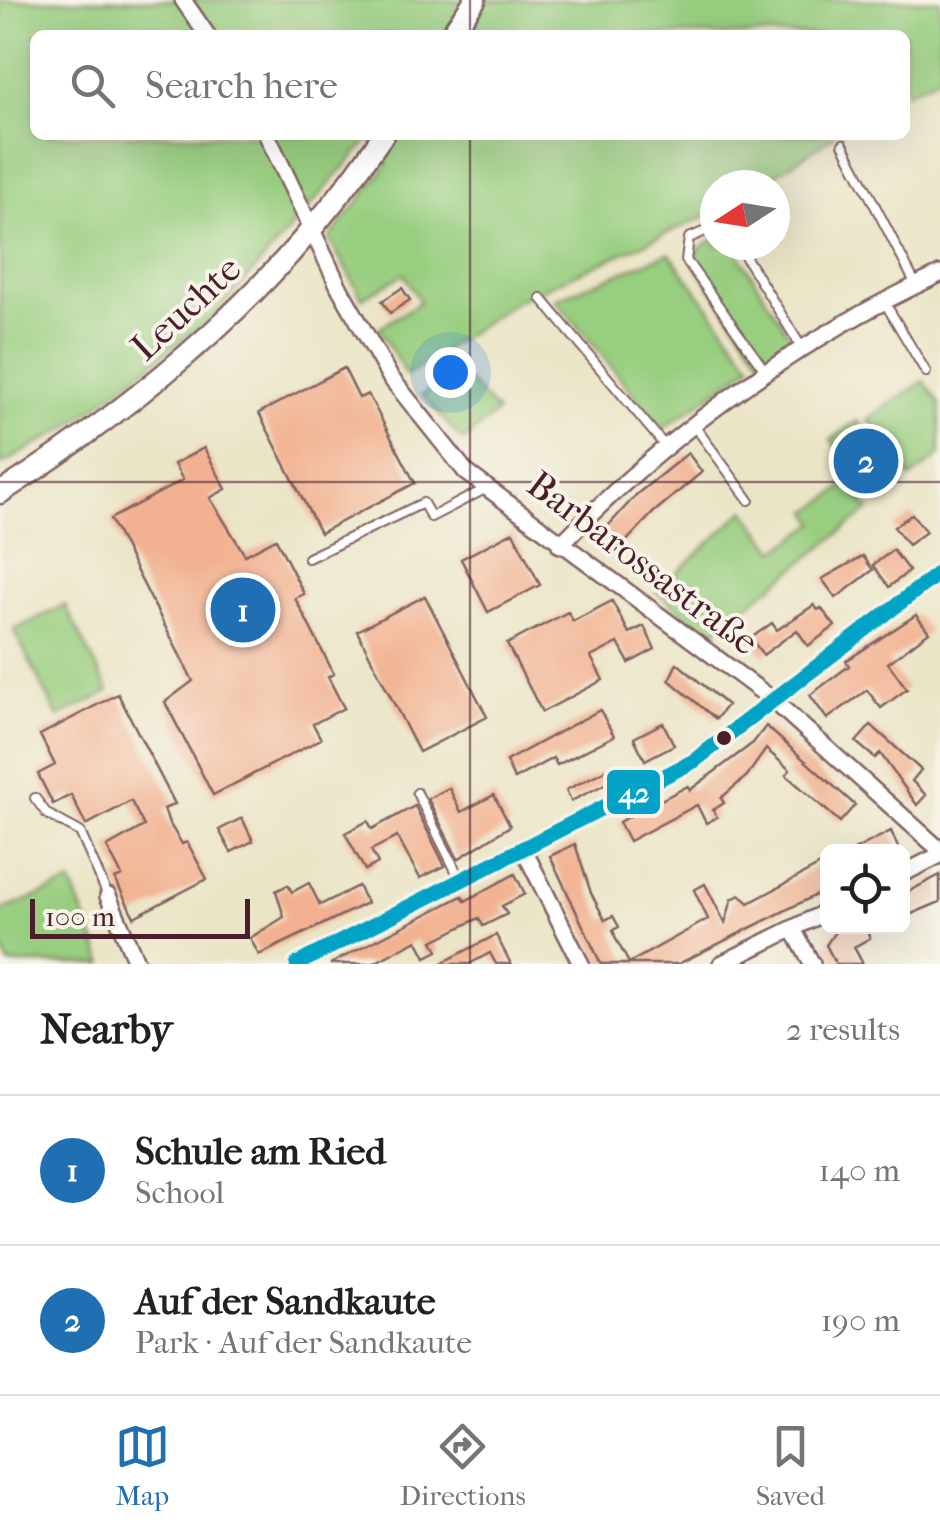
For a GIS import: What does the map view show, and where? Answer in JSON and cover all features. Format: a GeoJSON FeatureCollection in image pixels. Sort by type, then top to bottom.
{"type":"FeatureCollection","features":[{"type":"Feature","properties":{"kind":"street"},"geometry":{"type":"LineString","coordinates":[[183,0],[204,30]]}},
{"type":"Feature","properties":{"kind":"street"},"geometry":{"type":"LineString","coordinates":[[454,30],[475,0]]}},
{"type":"Feature","properties":{"kind":"street","name":"Barbarossastraße"},"geometry":{"type":"LineString","coordinates":[[269,140],[313,232],[399,393],[466,472],[773,700],[940,853]]}},
{"type":"Feature","properties":{"kind":"street","name":"Leuchte"},"geometry":{"type":"LineString","coordinates":[[0,493],[166,376],[256,294],[313,232],[379,140]]}},
{"type":"Feature","properties":{"kind":"street"},"geometry":{"type":"LineString","coordinates":[[560,545],[625,478],[692,424],[802,348],[940,274]]}},
{"type":"Feature","properties":{"kind":"street"},"geometry":{"type":"LineString","coordinates":[[297,964],[694,761],[940,572]]}},
{"type":"Feature","properties":{"kind":"street"},"geometry":{"type":"LineString","coordinates":[[523,848],[582,964]]}},
{"type":"Feature","properties":{"kind":"street"},"geometry":{"type":"LineString","coordinates":[[910,870],[940,853]]}},
{"type":"Feature","properties":{"kind":"street"},"geometry":{"type":"LineString","coordinates":[[108,896],[137,964]]}},
{"type":"Feature","properties":{"kind":"street"},"geometry":{"type":"LineString","coordinates":[[721,964],[820,916]]}},
{"type":"Feature","properties":{"kind":"street"},"geometry":{"type":"LineString","coordinates":[[793,928],[812,964]]}},
{"type":"Feature","properties":{"kind":"lane"},"geometry":{"type":"LineString","coordinates":[[843,144],[916,285]]}},
{"type":"Feature","properties":{"kind":"lane"},"geometry":{"type":"LineString","coordinates":[[700,233],[689,238],[686,260],[766,372]]}},
{"type":"Feature","properties":{"kind":"lane"},"geometry":{"type":"LineString","coordinates":[[747,260],[802,348]]}},
{"type":"Feature","properties":{"kind":"lane"},"geometry":{"type":"LineString","coordinates":[[540,298],[665,446]]}},
{"type":"Feature","properties":{"kind":"lane"},"geometry":{"type":"LineString","coordinates":[[885,303],[926,372]]}},
{"type":"Feature","properties":{"kind":"lane"},"geometry":{"type":"LineString","coordinates":[[692,424],[749,500]]}},
{"type":"Feature","properties":{"kind":"lane","name":"Barbarossastraße"},"geometry":{"type":"LineString","coordinates":[[308,558],[423,503],[431,518],[487,488]]}},
{"type":"Feature","properties":{"kind":"lane"},"geometry":{"type":"LineString","coordinates":[[418,794],[461,880]]}},
{"type":"Feature","properties":{"kind":"lane"},"geometry":{"type":"LineString","coordinates":[[35,798],[47,814],[80,832],[108,896]]}},
{"type":"Feature","properties":{"kind":"green space"},"geometry":{"type":"Polygon","coordinates":[[[0,0],[940,0],[940,76],[910,91],[910,30],[30,30],[30,140],[368,140],[216,314],[70,426],[0,465],[0,0]]]}},
{"type":"Feature","properties":{"kind":"green space"},"geometry":{"type":"Polygon","coordinates":[[[371,140],[828,140],[782,170],[700,170],[700,219],[517,300],[406,376],[379,328],[420,302],[404,274],[362,298],[329,239],[388,164],[371,140]]]}},
{"type":"Feature","properties":{"kind":"green space"},"geometry":{"type":"Polygon","coordinates":[[[700,248],[700,260],[742,260],[793,341],[762,361],[695,265],[695,252],[700,248]]]}},
{"type":"Feature","properties":{"kind":"green space"},"geometry":{"type":"Polygon","coordinates":[[[669,253],[752,365],[663,429],[555,299],[669,253]]]}},
{"type":"Feature","properties":{"kind":"green space"},"geometry":{"type":"Polygon","coordinates":[[[458,370],[497,412],[463,441],[422,395],[458,370]]]}},
{"type":"Feature","properties":{"kind":"green space"},"geometry":{"type":"Polygon","coordinates":[[[924,381],[940,404],[940,455],[911,478],[868,419],[924,381]]]}},
{"type":"Feature","properties":{"kind":"green space"},"geometry":{"type":"Polygon","coordinates":[[[857,421],[901,482],[876,501],[831,440],[857,421]]]}},
{"type":"Feature","properties":{"kind":"green space"},"geometry":{"type":"Polygon","coordinates":[[[849,483],[869,510],[711,634],[656,592],[745,510],[776,551],[816,523],[809,512],[849,483]]]}},
{"type":"Feature","properties":{"kind":"green space"},"geometry":{"type":"Polygon","coordinates":[[[65,605],[109,692],[58,717],[14,630],[65,605]]]}},
{"type":"Feature","properties":{"kind":"green space"},"geometry":{"type":"Polygon","coordinates":[[[71,883],[104,964],[9,964],[0,942],[0,911],[71,883]]]}},
{"type":"Feature","properties":{"kind":"building"},"geometry":{"type":"Polygon","coordinates":[[[402,288],[410,300],[390,313],[382,301],[402,288]]]}},
{"type":"Feature","properties":{"kind":"building"},"geometry":{"type":"Polygon","coordinates":[[[344,368],[359,398],[368,394],[415,483],[320,533],[259,413],[344,368]]]}},
{"type":"Feature","properties":{"kind":"building"},"geometry":{"type":"Polygon","coordinates":[[[204,448],[226,489],[210,498],[245,555],[276,539],[304,594],[295,598],[334,674],[328,677],[344,708],[313,724],[321,739],[213,795],[165,702],[193,681],[110,519],[183,480],[174,464],[204,448]]]}},
{"type":"Feature","properties":{"kind":"building"},"geometry":{"type":"Polygon","coordinates":[[[688,453],[702,472],[654,512],[617,551],[599,536],[637,494],[688,453]]]}},
{"type":"Feature","properties":{"kind":"building"},"geometry":{"type":"Polygon","coordinates":[[[912,514],[926,532],[908,545],[894,527],[912,514]]]}},
{"type":"Feature","properties":{"kind":"building"},"geometry":{"type":"Polygon","coordinates":[[[513,532],[540,585],[488,612],[461,559],[513,532]]]}},
{"type":"Feature","properties":{"kind":"building"},"geometry":{"type":"Polygon","coordinates":[[[893,550],[909,571],[889,587],[873,565],[893,550]]]}},
{"type":"Feature","properties":{"kind":"building"},"geometry":{"type":"Polygon","coordinates":[[[863,556],[873,570],[836,598],[822,579],[863,556]]]}},
{"type":"Feature","properties":{"kind":"building"},"geometry":{"type":"Polygon","coordinates":[[[425,596],[487,717],[419,752],[357,631],[425,596]]]}},
{"type":"Feature","properties":{"kind":"building"},"geometry":{"type":"Polygon","coordinates":[[[612,601],[629,633],[644,626],[655,649],[629,663],[618,643],[591,657],[603,680],[542,712],[507,644],[568,612],[573,621],[612,601]]]}},
{"type":"Feature","properties":{"kind":"building"},"geometry":{"type":"Polygon","coordinates":[[[814,605],[835,626],[808,646],[797,630],[763,655],[751,638],[772,623],[777,630],[814,605]]]}},
{"type":"Feature","properties":{"kind":"building"},"geometry":{"type":"Polygon","coordinates":[[[916,615],[929,632],[888,663],[907,689],[881,708],[867,690],[827,719],[810,695],[849,666],[846,661],[916,615]]]}},
{"type":"Feature","properties":{"kind":"building"},"geometry":{"type":"Polygon","coordinates":[[[677,663],[727,705],[716,719],[669,680],[677,663]]]}},
{"type":"Feature","properties":{"kind":"building"},"geometry":{"type":"Polygon","coordinates":[[[118,694],[175,804],[164,809],[169,823],[182,844],[187,842],[207,879],[134,917],[115,879],[122,876],[107,847],[144,826],[131,801],[86,825],[71,795],[53,804],[38,774],[55,765],[40,735],[118,694]]]}},
{"type":"Feature","properties":{"kind":"building"},"geometry":{"type":"Polygon","coordinates":[[[600,710],[614,736],[557,765],[553,758],[514,779],[506,761],[600,710]]]}},
{"type":"Feature","properties":{"kind":"building"},"geometry":{"type":"Polygon","coordinates":[[[663,723],[674,745],[645,760],[634,738],[663,723]]]}},
{"type":"Feature","properties":{"kind":"building"},"geometry":{"type":"Polygon","coordinates":[[[871,725],[921,770],[912,781],[926,795],[917,805],[880,753],[875,758],[856,742],[871,725]]]}},
{"type":"Feature","properties":{"kind":"building"},"geometry":{"type":"Polygon","coordinates":[[[766,726],[855,805],[840,822],[786,775],[790,770],[766,749],[747,776],[721,798],[724,803],[713,810],[717,817],[706,823],[697,805],[629,841],[619,822],[688,786],[690,790],[753,743],[766,726]]]}},
{"type":"Feature","properties":{"kind":"building"},"geometry":{"type":"Polygon","coordinates":[[[608,769],[613,780],[571,801],[566,790],[608,769]]]}},
{"type":"Feature","properties":{"kind":"building"},"geometry":{"type":"Polygon","coordinates":[[[449,788],[461,812],[494,795],[510,826],[458,859],[428,799],[449,788]]]}},
{"type":"Feature","properties":{"kind":"building"},"geometry":{"type":"Polygon","coordinates":[[[415,806],[445,866],[420,878],[397,837],[371,850],[378,863],[365,870],[345,833],[368,821],[372,829],[415,806]]]}},
{"type":"Feature","properties":{"kind":"building"},"geometry":{"type":"Polygon","coordinates":[[[242,818],[253,841],[231,852],[219,830],[242,818]]]}},
{"type":"Feature","properties":{"kind":"building"},"geometry":{"type":"Polygon","coordinates":[[[891,831],[897,844],[866,844],[891,831]]]}},
{"type":"Feature","properties":{"kind":"building"},"geometry":{"type":"Polygon","coordinates":[[[575,844],[591,893],[605,920],[613,916],[619,927],[613,930],[629,963],[708,919],[694,890],[705,884],[725,923],[732,899],[740,895],[749,903],[820,865],[820,893],[678,964],[601,964],[550,856],[575,844]]]}},
{"type":"Feature","properties":{"kind":"building"},"geometry":{"type":"Polygon","coordinates":[[[515,874],[525,894],[502,906],[507,914],[483,926],[479,918],[433,941],[438,951],[426,957],[417,940],[372,964],[330,964],[462,896],[465,901],[515,874]]]}},
{"type":"Feature","properties":{"kind":"building"},"geometry":{"type":"Polygon","coordinates":[[[940,875],[940,902],[910,915],[910,891],[940,875]]]}},
{"type":"Feature","properties":{"kind":"building"},"geometry":{"type":"Polygon","coordinates":[[[309,883],[320,905],[358,886],[367,903],[259,955],[250,938],[284,917],[276,891],[288,885],[292,892],[309,883]]]}},
{"type":"Feature","properties":{"kind":"building"},"geometry":{"type":"Polygon","coordinates":[[[834,934],[868,934],[870,938],[854,947],[863,964],[836,964],[826,945],[834,934]]]}},
{"type":"Feature","properties":{"kind":"building"},"geometry":{"type":"Polygon","coordinates":[[[496,935],[511,964],[496,964],[490,953],[469,964],[440,964],[496,935]]]}},
{"type":"Feature","properties":{"kind":"transit line","name":"42"},"geometry":{"type":"LineString","coordinates":[[297,964],[694,761],[940,572]]}},
{"type":"Feature","properties":{"kind":"place","name":"Auf der Sandkaute"},"geometry":{"type":"Point","coordinates":[866,461]}},
{"type":"Feature","properties":{"kind":"place","name":"Schule am Ried"},"geometry":{"type":"Point","coordinates":[243,610]}}]}
